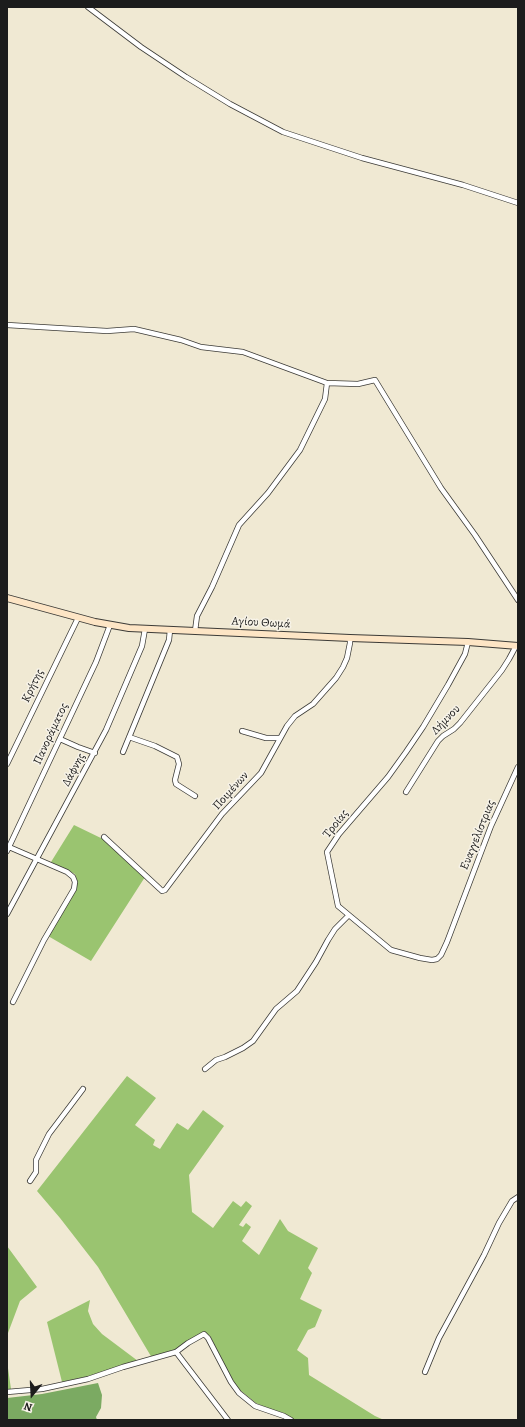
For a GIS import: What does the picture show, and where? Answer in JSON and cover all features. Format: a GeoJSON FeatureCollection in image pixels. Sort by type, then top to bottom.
{"type":"FeatureCollection","features":[{"type":"Feature","properties":{"kind":"main road","name":"Αγίου Θωμά"},"geometry":{"type":"LineString","coordinates":[[7,598],[78,618],[110,625],[145,629],[468,642],[517,646]]}},
{"type":"Feature","properties":{"kind":"street"},"geometry":{"type":"LineString","coordinates":[[88,7],[116,29],[186,77],[230,104],[283,132],[362,158],[518,203]]}},
{"type":"Feature","properties":{"kind":"street"},"geometry":{"type":"LineString","coordinates":[[7,325],[108,331],[134,330],[181,340],[201,347],[243,352],[327,383],[358,384],[376,380],[442,488],[518,600]]}},
{"type":"Feature","properties":{"kind":"street"},"geometry":{"type":"LineString","coordinates":[[195,631],[197,616],[212,587],[239,525],[268,493],[300,450],[325,399],[327,383]]}},
{"type":"Feature","properties":{"kind":"street","name":"Κρήτης"},"geometry":{"type":"LineString","coordinates":[[7,764],[78,618]]}},
{"type":"Feature","properties":{"kind":"street","name":"Πανοράματος"},"geometry":{"type":"LineString","coordinates":[[8,849],[96,662],[110,625]]}},
{"type":"Feature","properties":{"kind":"street","name":"Δάφνης"},"geometry":{"type":"LineString","coordinates":[[7,914],[95,753],[142,646],[145,629]]}},
{"type":"Feature","properties":{"kind":"street"},"geometry":{"type":"LineString","coordinates":[[123,752],[169,640],[170,630]]}},
{"type":"Feature","properties":{"kind":"street","name":"Ποιμένων"},"geometry":{"type":"LineString","coordinates":[[104,838],[162,891],[165,890],[222,814],[261,773],[280,738],[295,716],[313,704],[336,678],[347,658],[350,638]]}},
{"type":"Feature","properties":{"kind":"street","name":"Τροίας"},"geometry":{"type":"LineString","coordinates":[[459,911],[441,955],[437,959],[432,960],[420,958],[391,950],[358,922],[348,916],[338,906],[327,852],[339,834],[388,777],[423,727],[465,654],[468,642]]}},
{"type":"Feature","properties":{"kind":"street","name":"Λήμνου"},"geometry":{"type":"LineString","coordinates":[[406,792],[438,741],[442,736],[454,729],[460,722],[502,670],[517,646]]}},
{"type":"Feature","properties":{"kind":"street"},"geometry":{"type":"LineString","coordinates":[[242,731],[266,738],[280,738]]}},
{"type":"Feature","properties":{"kind":"street"},"geometry":{"type":"LineString","coordinates":[[129,737],[155,746],[177,757],[179,764],[176,784],[195,796]]}},
{"type":"Feature","properties":{"kind":"street"},"geometry":{"type":"LineString","coordinates":[[60,739],[95,753]]}},
{"type":"Feature","properties":{"kind":"street","name":"Ευαγγελίστριας"},"geometry":{"type":"LineString","coordinates":[[459,911],[492,826],[518,767]]}},
{"type":"Feature","properties":{"kind":"street"},"geometry":{"type":"LineString","coordinates":[[8,849],[67,872],[73,877],[75,882],[74,889],[44,940],[13,1002]]}},
{"type":"Feature","properties":{"kind":"street"},"geometry":{"type":"LineString","coordinates":[[205,1070],[216,1060],[243,1048],[253,1041],[276,1010],[297,991],[335,929],[348,916]]}},
{"type":"Feature","properties":{"kind":"street"},"geometry":{"type":"LineString","coordinates":[[30,1181],[36,1172],[36,1160],[50,1134],[83,1089]]}},
{"type":"Feature","properties":{"kind":"street"},"geometry":{"type":"LineString","coordinates":[[425,1372],[439,1338],[484,1255],[499,1222],[512,1201],[518,1197]]}},
{"type":"Feature","properties":{"kind":"street"},"geometry":{"type":"LineString","coordinates":[[7,1392],[42,1389],[76,1382],[176,1352],[204,1334],[208,1338],[231,1382],[239,1393],[255,1406],[284,1416],[290,1420]]}},
{"type":"Feature","properties":{"kind":"street"},"geometry":{"type":"LineString","coordinates":[[176,1352],[228,1420]]}},
{"type":"Feature","properties":{"kind":"green space"},"geometry":{"type":"Polygon","coordinates":[[[74,825],[105,840],[145,877],[91,961],[48,936],[76,888],[77,880],[75,874],[51,862],[74,825]]]}},
{"type":"Feature","properties":{"kind":"green space"},"geometry":{"type":"Polygon","coordinates":[[[127,1076],[156,1098],[135,1125],[155,1140],[153,1145],[160,1149],[177,1123],[188,1130],[203,1110],[224,1126],[189,1175],[192,1212],[213,1228],[233,1201],[241,1207],[246,1201],[252,1206],[239,1225],[243,1227],[246,1223],[251,1227],[242,1241],[259,1255],[280,1219],[288,1231],[318,1248],[308,1268],[312,1273],[300,1299],[322,1310],[315,1327],[308,1330],[297,1350],[308,1358],[309,1375],[375,1416],[384,1420],[294,1420],[284,1413],[269,1409],[256,1403],[233,1382],[210,1336],[203,1333],[176,1350],[152,1358],[98,1267],[37,1191],[127,1076]]]}},
{"type":"Feature","properties":{"kind":"green space"},"geometry":{"type":"Polygon","coordinates":[[[7,1246],[37,1287],[20,1301],[8,1333],[7,1361],[7,1246]]]}},
{"type":"Feature","properties":{"kind":"green space"},"geometry":{"type":"Polygon","coordinates":[[[90,1300],[88,1311],[93,1324],[102,1334],[138,1361],[85,1377],[62,1382],[47,1322],[90,1300]]]}},
{"type":"Feature","properties":{"kind":"green space"},"geometry":{"type":"Polygon","coordinates":[[[7,1361],[11,1389],[7,1390],[7,1361]]]}},
{"type":"Feature","properties":{"kind":"green space"},"geometry":{"type":"Polygon","coordinates":[[[98,1383],[102,1395],[101,1408],[96,1417],[97,1420],[7,1420],[7,1398],[42,1394],[98,1383]]]}}]}
